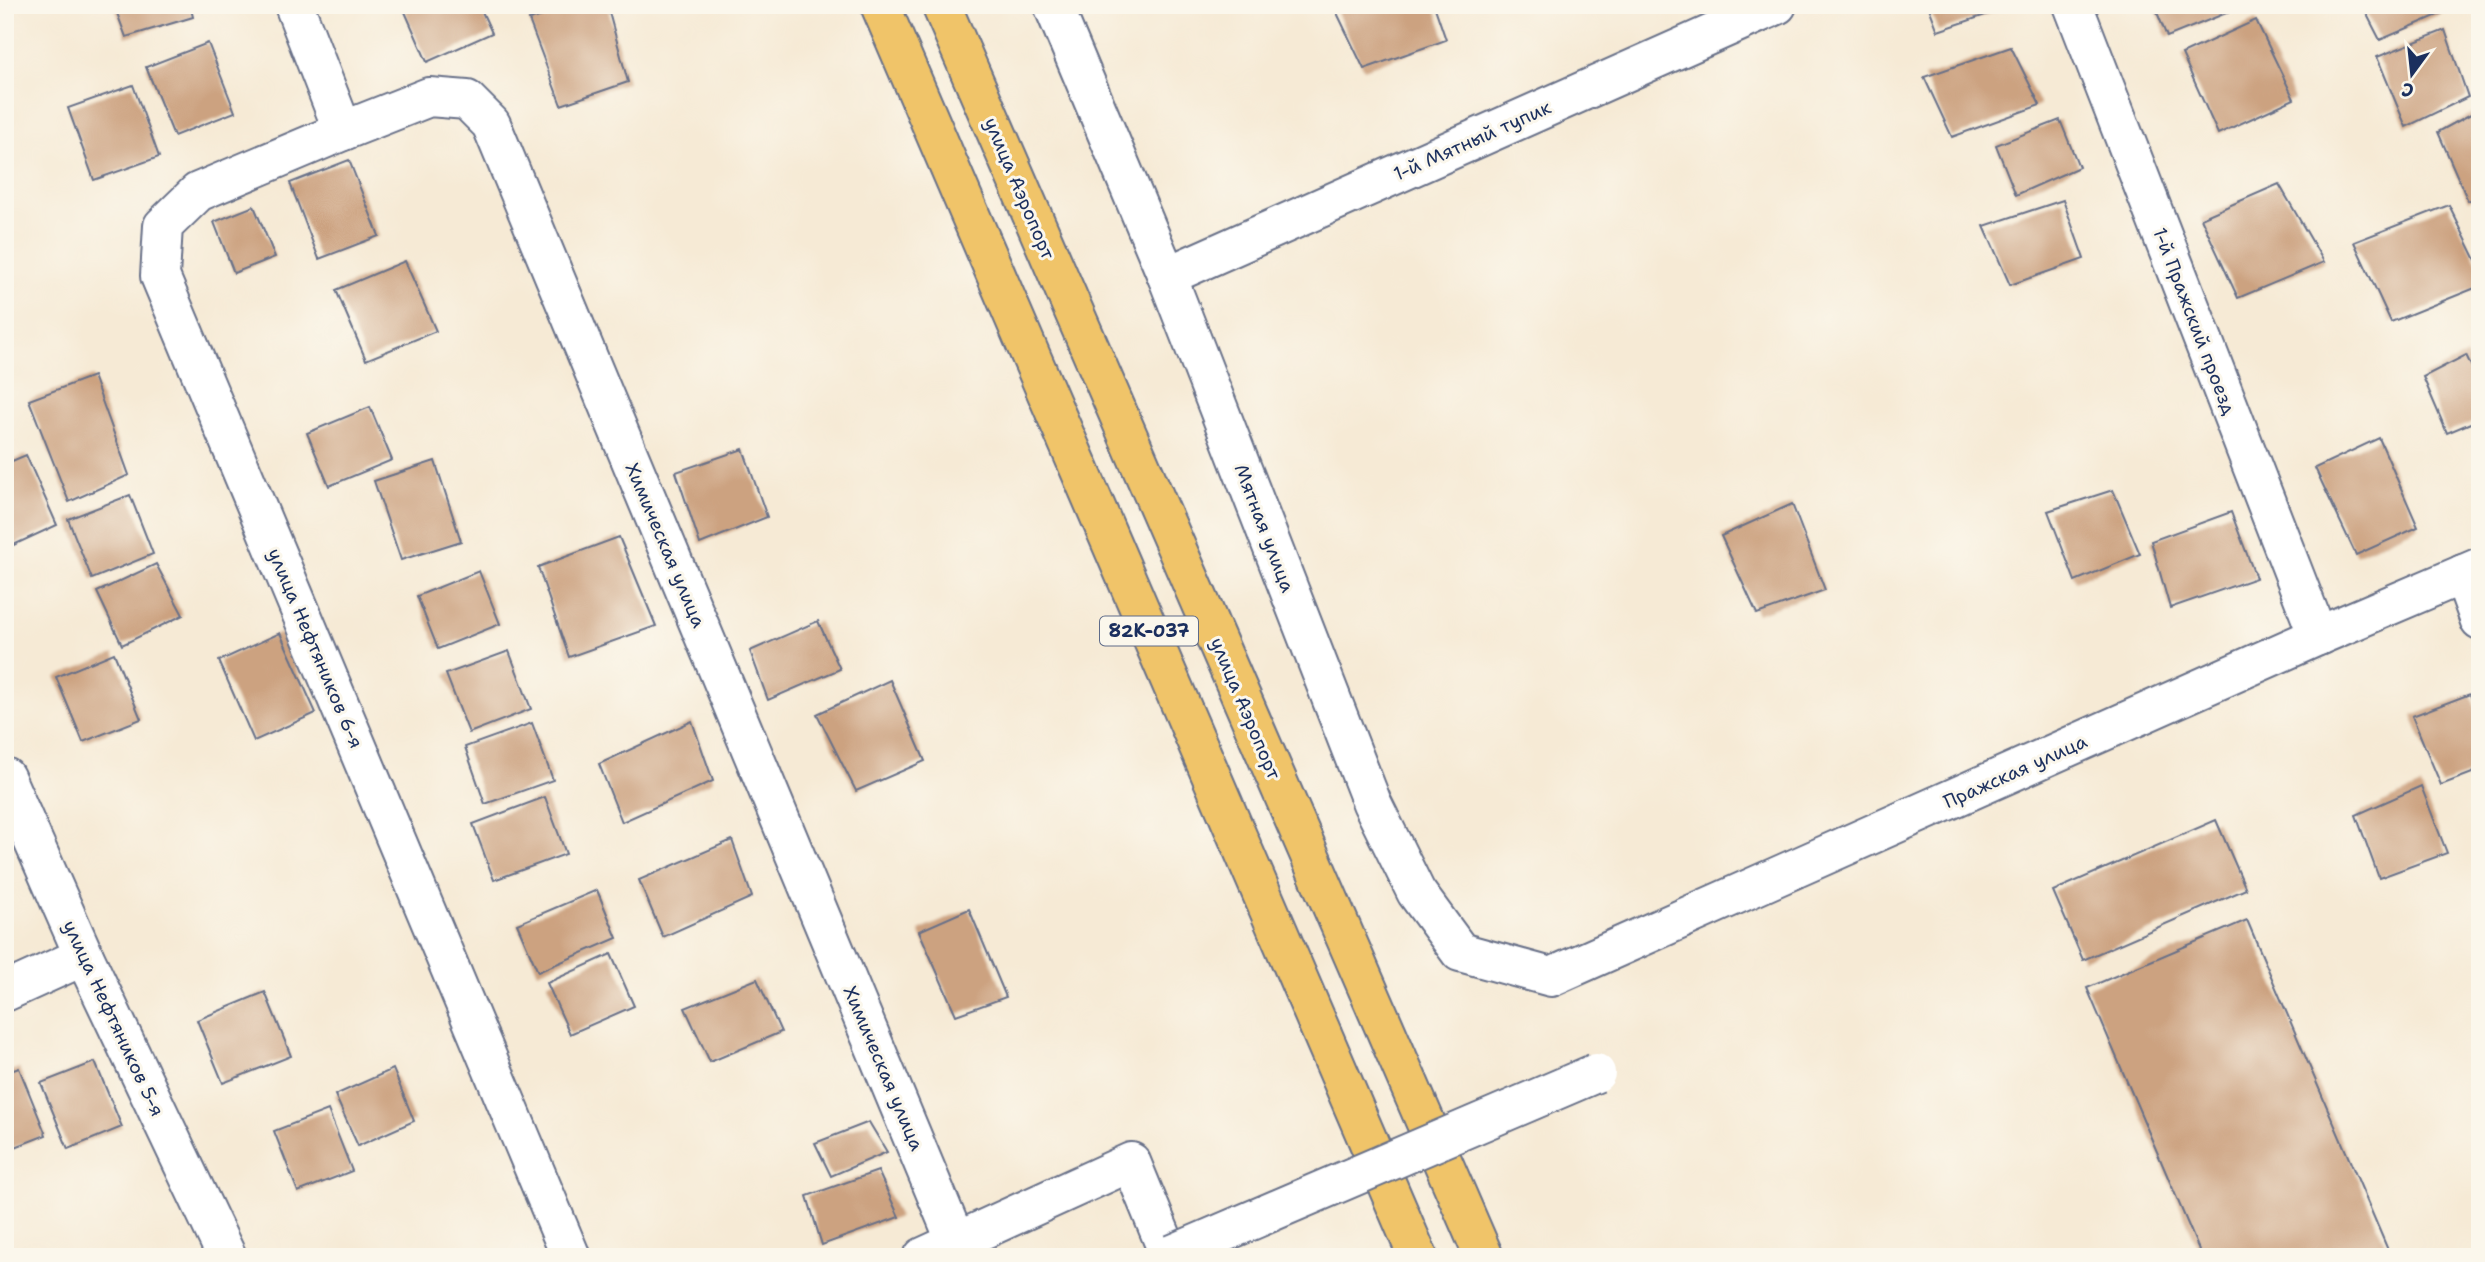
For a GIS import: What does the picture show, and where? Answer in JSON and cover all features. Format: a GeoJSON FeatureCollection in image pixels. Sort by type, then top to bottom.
{"type":"FeatureCollection","features":[{"type":"Feature","properties":{"kind":"main road","name":"82К-037"},"geometry":{"type":"LineString","coordinates":[[880,5],[1418,1257]]}},
{"type":"Feature","properties":{"kind":"main road","name":"улица Аэропорт"},"geometry":{"type":"LineString","coordinates":[[941,5],[1484,1257]]}},
{"type":"Feature","properties":{"kind":"street"},"geometry":{"type":"LineString","coordinates":[[294,5],[343,131]]}},
{"type":"Feature","properties":{"kind":"street","name":"Мятная улица"},"geometry":{"type":"LineString","coordinates":[[1053,5],[1167,276],[1372,803],[1416,892],[1460,952],[1551,977]]}},
{"type":"Feature","properties":{"kind":"street","name":"1-й Мятный тупик"},"geometry":{"type":"LineString","coordinates":[[1167,276],[1777,5]]}},
{"type":"Feature","properties":{"kind":"street","name":"1-й Пражский проезд"},"geometry":{"type":"LineString","coordinates":[[2073,5],[2318,636]]}},
{"type":"Feature","properties":{"kind":"street","name":"Химическая улица"},"geometry":{"type":"LineString","coordinates":[[343,131],[429,97],[467,100],[491,124],[939,1250]]}},
{"type":"Feature","properties":{"kind":"street","name":"улица Нефтяников 6-я"},"geometry":{"type":"LineString","coordinates":[[343,131],[198,192],[163,226],[160,276],[571,1257]]}},
{"type":"Feature","properties":{"kind":"street"},"geometry":{"type":"LineString","coordinates":[[2472,571],[2480,621]]}},
{"type":"Feature","properties":{"kind":"street","name":"Пражская улица"},"geometry":{"type":"LineString","coordinates":[[1551,977],[2318,636],[2472,571]]}},
{"type":"Feature","properties":{"kind":"street","name":"улица Нефтяников 5-я"},"geometry":{"type":"LineString","coordinates":[[5,777],[85,956],[227,1257]]}},
{"type":"Feature","properties":{"kind":"street"},"geometry":{"type":"LineString","coordinates":[[5,992],[85,956]]}},
{"type":"Feature","properties":{"kind":"street"},"geometry":{"type":"LineString","coordinates":[[939,1250],[1131,1162],[1172,1256],[1596,1073]]}},
{"type":"Feature","properties":{"kind":"building"},"geometry":{"type":"Polygon","coordinates":[[[114,5],[190,5],[193,17],[126,37],[114,5]]]}},
{"type":"Feature","properties":{"kind":"building"},"geometry":{"type":"Polygon","coordinates":[[[402,5],[479,5],[492,33],[427,62],[402,5]]]}},
{"type":"Feature","properties":{"kind":"building"},"geometry":{"type":"Polygon","coordinates":[[[579,5],[607,5],[628,82],[561,105],[529,20],[579,5]]]}},
{"type":"Feature","properties":{"kind":"building"},"geometry":{"type":"Polygon","coordinates":[[[1354,5],[1434,5],[1446,40],[1364,69],[1337,13],[1354,5]]]}},
{"type":"Feature","properties":{"kind":"building"},"geometry":{"type":"Polygon","coordinates":[[[1928,5],[2012,5],[2012,6],[1938,31],[1928,5]]]}},
{"type":"Feature","properties":{"kind":"building"},"geometry":{"type":"Polygon","coordinates":[[[2154,5],[2246,5],[2167,37],[2154,5]]]}},
{"type":"Feature","properties":{"kind":"building"},"geometry":{"type":"Polygon","coordinates":[[[2362,5],[2442,5],[2445,12],[2380,40],[2362,5]]]}},
{"type":"Feature","properties":{"kind":"building"},"geometry":{"type":"Polygon","coordinates":[[[2256,20],[2294,99],[2218,134],[2182,54],[2256,20]]]}},
{"type":"Feature","properties":{"kind":"building"},"geometry":{"type":"Polygon","coordinates":[[[2445,30],[2468,97],[2406,127],[2377,57],[2445,30]]]}},
{"type":"Feature","properties":{"kind":"building"},"geometry":{"type":"Polygon","coordinates":[[[208,43],[235,112],[174,136],[146,67],[208,43]]]}},
{"type":"Feature","properties":{"kind":"building"},"geometry":{"type":"Polygon","coordinates":[[[2011,47],[2040,105],[1952,137],[1924,77],[2011,47]]]}},
{"type":"Feature","properties":{"kind":"building"},"geometry":{"type":"Polygon","coordinates":[[[133,85],[159,157],[94,180],[68,108],[133,85]]]}},
{"type":"Feature","properties":{"kind":"building"},"geometry":{"type":"Polygon","coordinates":[[[2480,109],[2480,196],[2468,201],[2438,132],[2480,109]]]}},
{"type":"Feature","properties":{"kind":"building"},"geometry":{"type":"Polygon","coordinates":[[[2060,120],[2079,167],[2016,195],[1996,145],[2060,120]]]}},
{"type":"Feature","properties":{"kind":"building"},"geometry":{"type":"Polygon","coordinates":[[[349,160],[379,236],[319,259],[290,183],[349,160]]]}},
{"type":"Feature","properties":{"kind":"building"},"geometry":{"type":"Polygon","coordinates":[[[2279,184],[2324,262],[2238,298],[2201,218],[2279,184]]]}},
{"type":"Feature","properties":{"kind":"building"},"geometry":{"type":"Polygon","coordinates":[[[2063,200],[2084,259],[2010,285],[1984,226],[2063,200]]]}},
{"type":"Feature","properties":{"kind":"building"},"geometry":{"type":"Polygon","coordinates":[[[2449,205],[2480,268],[2480,286],[2391,322],[2354,242],[2449,205]]]}},
{"type":"Feature","properties":{"kind":"building"},"geometry":{"type":"Polygon","coordinates":[[[254,206],[275,257],[234,273],[214,222],[254,206]]]}},
{"type":"Feature","properties":{"kind":"building"},"geometry":{"type":"Polygon","coordinates":[[[405,261],[436,331],[366,360],[336,290],[405,261]]]}},
{"type":"Feature","properties":{"kind":"building"},"geometry":{"type":"Polygon","coordinates":[[[2466,355],[2480,384],[2480,419],[2447,433],[2423,377],[2466,355]]]}},
{"type":"Feature","properties":{"kind":"building"},"geometry":{"type":"Polygon","coordinates":[[[93,376],[129,475],[69,502],[29,400],[93,376]]]}},
{"type":"Feature","properties":{"kind":"building"},"geometry":{"type":"Polygon","coordinates":[[[370,407],[392,460],[329,486],[307,433],[370,407]]]}},
{"type":"Feature","properties":{"kind":"building"},"geometry":{"type":"Polygon","coordinates":[[[2379,438],[2418,527],[2356,555],[2315,468],[2379,438]]]}},
{"type":"Feature","properties":{"kind":"building"},"geometry":{"type":"Polygon","coordinates":[[[743,449],[767,517],[700,544],[676,472],[743,449]]]}},
{"type":"Feature","properties":{"kind":"building"},"geometry":{"type":"Polygon","coordinates":[[[26,455],[57,525],[5,549],[5,464],[26,455]]]}},
{"type":"Feature","properties":{"kind":"building"},"geometry":{"type":"Polygon","coordinates":[[[435,461],[461,541],[401,560],[374,481],[435,461]]]}},
{"type":"Feature","properties":{"kind":"building"},"geometry":{"type":"Polygon","coordinates":[[[2113,490],[2140,554],[2075,581],[2048,511],[2113,490]]]}},
{"type":"Feature","properties":{"kind":"building"},"geometry":{"type":"Polygon","coordinates":[[[130,495],[153,554],[92,579],[68,519],[130,495]]]}},
{"type":"Feature","properties":{"kind":"building"},"geometry":{"type":"Polygon","coordinates":[[[1792,504],[1825,590],[1757,614],[1721,536],[1792,504]]]}},
{"type":"Feature","properties":{"kind":"building"},"geometry":{"type":"Polygon","coordinates":[[[2231,512],[2256,578],[2170,608],[2151,541],[2231,512]]]}},
{"type":"Feature","properties":{"kind":"building"},"geometry":{"type":"Polygon","coordinates":[[[619,537],[656,626],[569,657],[538,567],[619,537]]]}},
{"type":"Feature","properties":{"kind":"building"},"geometry":{"type":"Polygon","coordinates":[[[156,564],[183,615],[122,645],[97,592],[156,564]]]}},
{"type":"Feature","properties":{"kind":"building"},"geometry":{"type":"Polygon","coordinates":[[[479,571],[500,624],[438,649],[417,596],[479,571]]]}},
{"type":"Feature","properties":{"kind":"building"},"geometry":{"type":"Polygon","coordinates":[[[818,621],[840,669],[768,700],[750,651],[818,621]]]}},
{"type":"Feature","properties":{"kind":"building"},"geometry":{"type":"Polygon","coordinates":[[[280,633],[316,713],[254,741],[219,661],[280,633]]]}},
{"type":"Feature","properties":{"kind":"building"},"geometry":{"type":"Polygon","coordinates":[[[509,651],[531,709],[469,733],[446,674],[509,651]]]}},
{"type":"Feature","properties":{"kind":"building"},"geometry":{"type":"Polygon","coordinates":[[[114,653],[141,719],[83,742],[56,677],[114,653]]]}},
{"type":"Feature","properties":{"kind":"building"},"geometry":{"type":"Polygon","coordinates":[[[890,680],[925,761],[856,791],[817,714],[890,680]]]}},
{"type":"Feature","properties":{"kind":"building"},"geometry":{"type":"Polygon","coordinates":[[[2470,694],[2480,718],[2480,770],[2441,785],[2412,716],[2470,694]]]}},
{"type":"Feature","properties":{"kind":"building"},"geometry":{"type":"Polygon","coordinates":[[[692,721],[713,781],[622,822],[599,764],[692,721]]]}},
{"type":"Feature","properties":{"kind":"building"},"geometry":{"type":"Polygon","coordinates":[[[532,723],[553,780],[485,804],[465,747],[532,723]]]}},
{"type":"Feature","properties":{"kind":"building"},"geometry":{"type":"Polygon","coordinates":[[[2421,786],[2447,853],[2379,878],[2356,815],[2421,786]]]}},
{"type":"Feature","properties":{"kind":"building"},"geometry":{"type":"Polygon","coordinates":[[[545,797],[566,854],[494,880],[473,824],[545,797]]]}},
{"type":"Feature","properties":{"kind":"building"},"geometry":{"type":"Polygon","coordinates":[[[2216,820],[2246,889],[2083,960],[2053,891],[2216,820]]]}},
{"type":"Feature","properties":{"kind":"building"},"geometry":{"type":"Polygon","coordinates":[[[732,840],[752,897],[663,937],[639,880],[732,840]]]}},
{"type":"Feature","properties":{"kind":"building"},"geometry":{"type":"Polygon","coordinates":[[[597,890],[617,938],[538,972],[517,924],[597,890]]]}},
{"type":"Feature","properties":{"kind":"building"},"geometry":{"type":"Polygon","coordinates":[[[969,909],[1006,997],[956,1015],[919,931],[969,909]]]}},
{"type":"Feature","properties":{"kind":"building"},"geometry":{"type":"Polygon","coordinates":[[[2247,920],[2391,1257],[2202,1257],[2087,988],[2247,920]]]}},
{"type":"Feature","properties":{"kind":"building"},"geometry":{"type":"Polygon","coordinates":[[[611,954],[634,1006],[570,1034],[547,983],[611,954]]]}},
{"type":"Feature","properties":{"kind":"building"},"geometry":{"type":"Polygon","coordinates":[[[757,979],[781,1032],[710,1062],[685,1008],[757,979]]]}},
{"type":"Feature","properties":{"kind":"building"},"geometry":{"type":"Polygon","coordinates":[[[265,992],[291,1056],[223,1083],[197,1020],[265,992]]]}},
{"type":"Feature","properties":{"kind":"building"},"geometry":{"type":"Polygon","coordinates":[[[95,1062],[122,1127],[68,1149],[41,1083],[95,1062]]]}},
{"type":"Feature","properties":{"kind":"building"},"geometry":{"type":"Polygon","coordinates":[[[19,1068],[46,1135],[5,1151],[5,1073],[19,1068]]]}},
{"type":"Feature","properties":{"kind":"building"},"geometry":{"type":"Polygon","coordinates":[[[393,1069],[414,1121],[358,1146],[335,1095],[393,1069]]]}},
{"type":"Feature","properties":{"kind":"building"},"geometry":{"type":"Polygon","coordinates":[[[328,1110],[352,1171],[298,1192],[274,1131],[328,1110]]]}},
{"type":"Feature","properties":{"kind":"building"},"geometry":{"type":"Polygon","coordinates":[[[869,1122],[887,1152],[831,1176],[815,1143],[869,1122]]]}},
{"type":"Feature","properties":{"kind":"building"},"geometry":{"type":"Polygon","coordinates":[[[878,1171],[899,1217],[822,1245],[807,1196],[878,1171]]]}}]}
